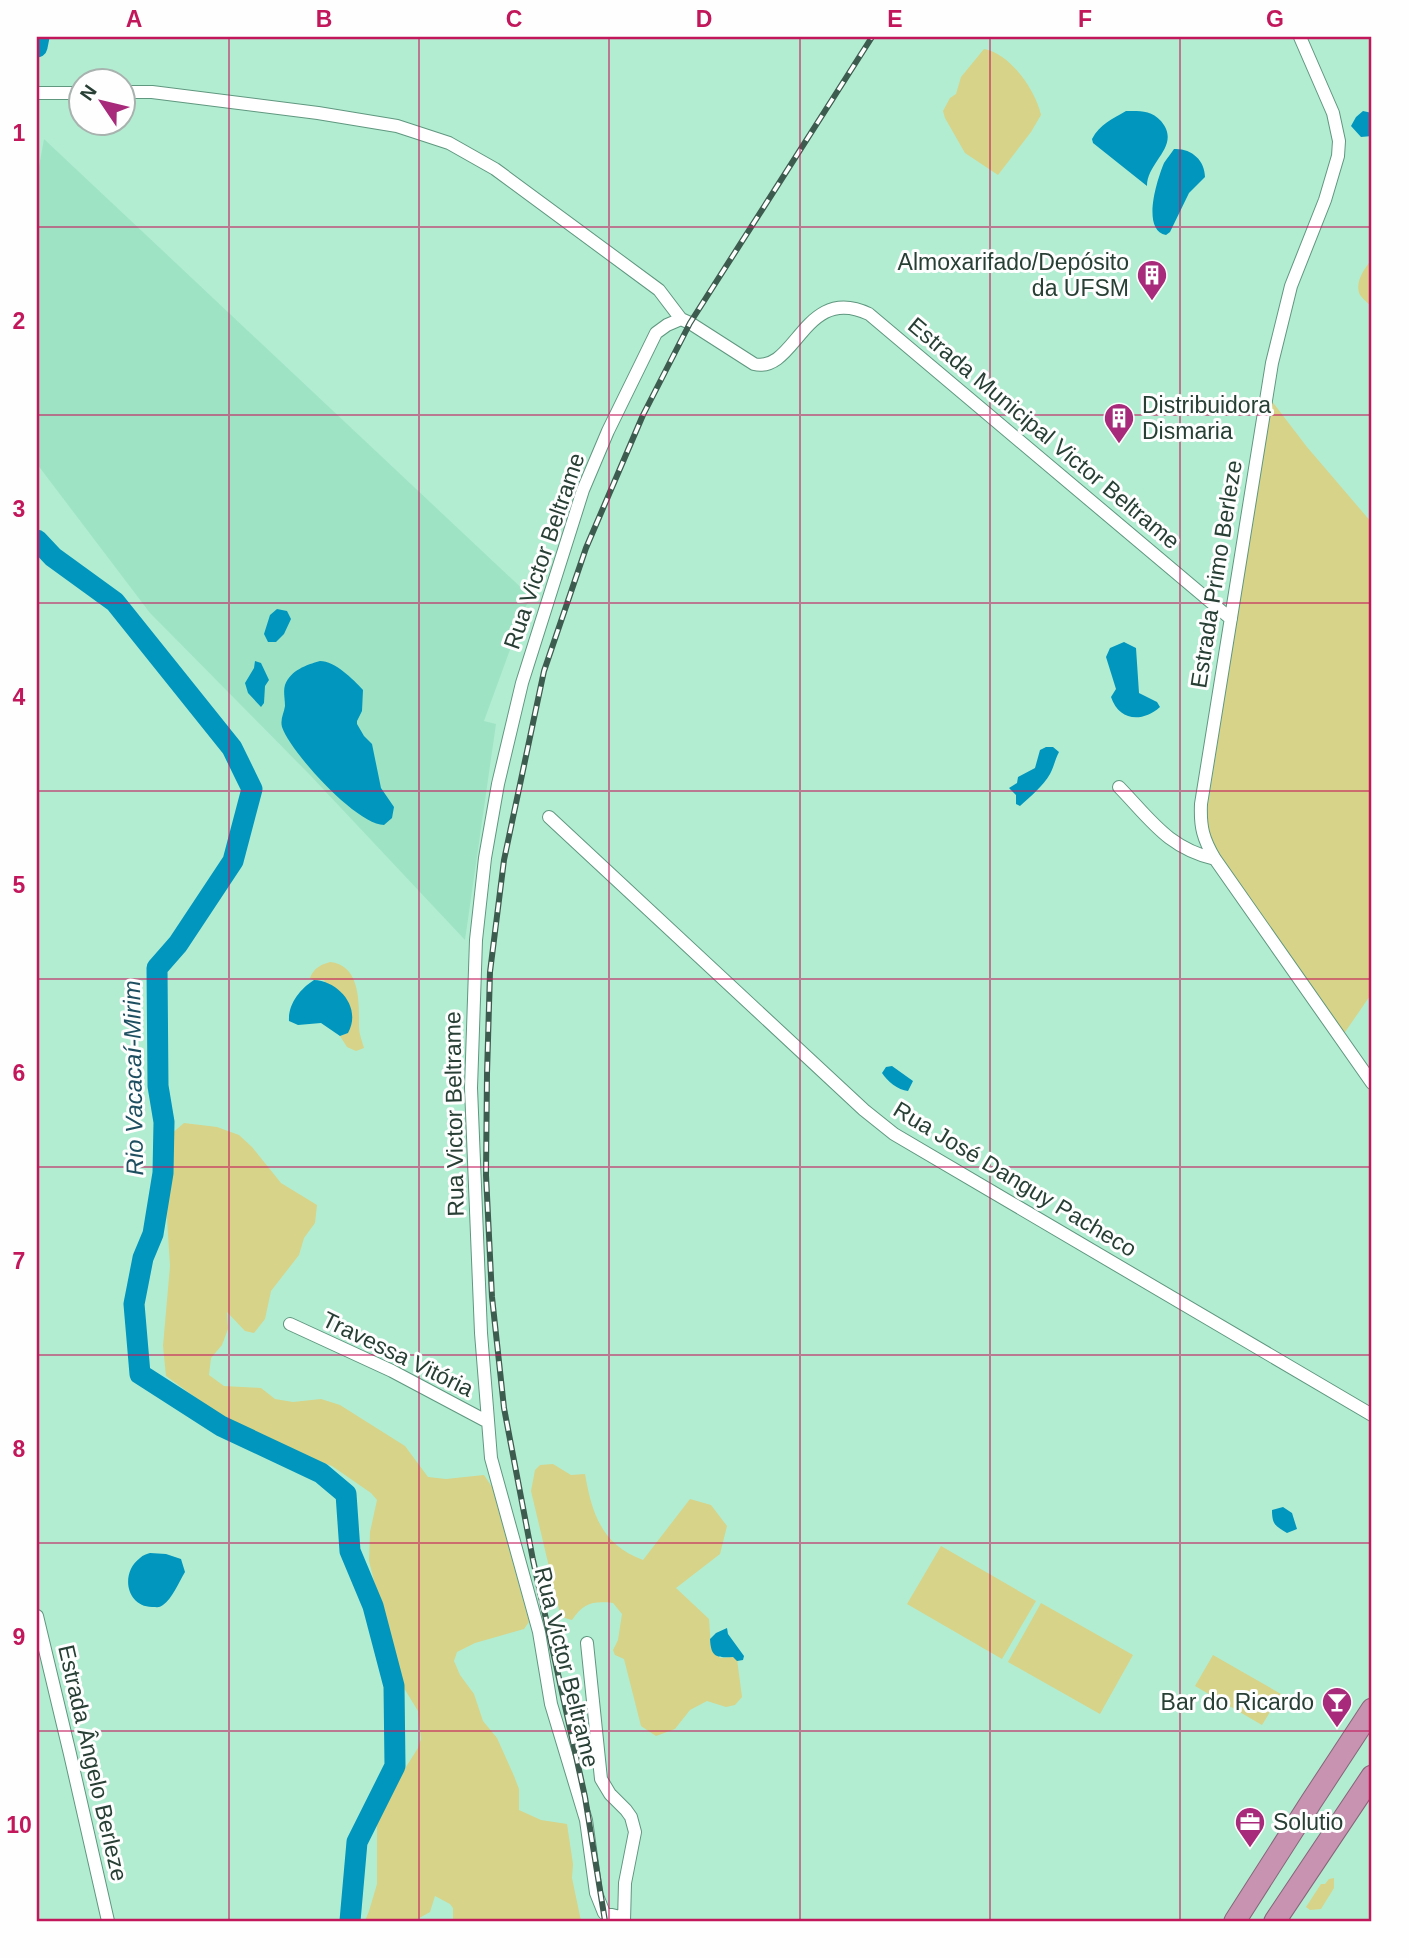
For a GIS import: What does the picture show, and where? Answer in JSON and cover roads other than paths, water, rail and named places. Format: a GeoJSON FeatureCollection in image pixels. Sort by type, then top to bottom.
{"type":"FeatureCollection","features":[{"type":"Feature","properties":{"kind":"highway"},"geometry":{"type":"LineString","coordinates":[[1235,1921],[1372,1709]]}},
{"type":"Feature","properties":{"kind":"highway"},"geometry":{"type":"LineString","coordinates":[[1275,1921],[1372,1776]]}},
{"type":"Feature","properties":{"kind":"highway"},"geometry":{"type":"LineString","coordinates":[[1250,1921],[1275,1860]]}},
{"type":"Feature","properties":{"kind":"street","name":"Estrada Primo Berleze"},"geometry":{"type":"LineString","coordinates":[[1300,37],[1334,113],[1339,141],[1338,156],[1325,200],[1291,286],[1277,339],[1200,823],[1206,844],[1215,859],[1372,1083]]}},
{"type":"Feature","properties":{"kind":"street","name":"Estrada Municipal Victor Beltrame"},"geometry":{"type":"LineString","coordinates":[[136,92],[318,113],[397,126],[449,143],[495,169],[659,290],[681,319],[754,364],[761,366],[776,360],[809,324],[828,311],[846,306],[857,308],[869,314],[1231,619]]}},
{"type":"Feature","properties":{"kind":"street"},"geometry":{"type":"LineString","coordinates":[[43,94],[66,93]]}},
{"type":"Feature","properties":{"kind":"street","name":"Rua Victor Beltrame"},"geometry":{"type":"LineString","coordinates":[[624,1919],[604,1913],[596,1893],[586,1821],[551,1704],[539,1632],[491,1458],[481,1320],[471,1088],[476,940],[485,858],[498,783],[522,682],[583,490],[608,431],[656,333],[681,319]]}},
{"type":"Feature","properties":{"kind":"street"},"geometry":{"type":"LineString","coordinates":[[1119,787],[1168,838],[1196,854],[1215,859]]}},
{"type":"Feature","properties":{"kind":"street","name":"Rua José Danguy Pacheco"},"geometry":{"type":"LineString","coordinates":[[548,817],[864,1110],[894,1134],[1372,1415]]}},
{"type":"Feature","properties":{"kind":"street","name":"Travessa Vitória"},"geometry":{"type":"LineString","coordinates":[[290,1324],[392,1371],[488,1422]]}},
{"type":"Feature","properties":{"kind":"street","name":"Estrada Ângelo Berleze"},"geometry":{"type":"LineString","coordinates":[[37,1616],[107,1921]]}},
{"type":"Feature","properties":{"kind":"street"},"geometry":{"type":"LineString","coordinates":[[587,1643],[601,1779],[610,1794],[631,1817],[635,1832],[625,1883],[624,1919]]}},
{"type":"Feature","properties":{"kind":"water"},"geometry":{"type":"Polygon","coordinates":[[[1126,111],[1153,115],[1161,121],[1166,130],[1166,146],[1148,177],[1147,186],[1093,143],[1092,139],[1103,126],[1126,111]]]}},
{"type":"Feature","properties":{"kind":"water"},"geometry":{"type":"Polygon","coordinates":[[[1363,111],[1372,113],[1372,136],[1361,137],[1351,126],[1363,111]]]}},
{"type":"Feature","properties":{"kind":"water"},"geometry":{"type":"Polygon","coordinates":[[[1174,149],[1196,156],[1203,165],[1205,177],[1189,193],[1166,235],[1158,231],[1154,224],[1153,203],[1164,163],[1174,149]]]}},
{"type":"Feature","properties":{"kind":"water"},"geometry":{"type":"Polygon","coordinates":[[[277,609],[287,611],[291,619],[284,634],[276,642],[268,642],[264,634],[270,615],[277,609]]]}},
{"type":"Feature","properties":{"kind":"water"},"geometry":{"type":"Polygon","coordinates":[[[1124,642],[1136,648],[1139,693],[1157,702],[1160,707],[1146,716],[1125,715],[1111,697],[1116,689],[1106,657],[1110,648],[1124,642]]]}},
{"type":"Feature","properties":{"kind":"water"},"geometry":{"type":"Polygon","coordinates":[[[255,661],[261,663],[269,680],[265,686],[264,703],[261,707],[248,693],[245,683],[255,661]]]}},
{"type":"Feature","properties":{"kind":"water"},"geometry":{"type":"Polygon","coordinates":[[[320,661],[338,667],[363,690],[362,711],[357,724],[372,744],[381,788],[394,807],[392,818],[384,825],[372,822],[358,813],[326,786],[298,753],[282,727],[284,687],[288,680],[300,669],[320,661]]]}},
{"type":"Feature","properties":{"kind":"water"},"geometry":{"type":"Polygon","coordinates":[[[1053,747],[1059,752],[1051,771],[1040,787],[1020,806],[1016,804],[1016,795],[1009,788],[1017,783],[1018,777],[1035,768],[1040,750],[1053,747]]]}},
{"type":"Feature","properties":{"kind":"water"},"geometry":{"type":"Polygon","coordinates":[[[314,980],[332,985],[346,998],[352,1014],[348,1033],[340,1036],[321,1023],[298,1025],[289,1021],[296,998],[314,980]]]}},
{"type":"Feature","properties":{"kind":"water"},"geometry":{"type":"Polygon","coordinates":[[[892,1066],[913,1081],[908,1091],[893,1085],[882,1073],[886,1067],[892,1066]]]}},
{"type":"Feature","properties":{"kind":"water"},"geometry":{"type":"Polygon","coordinates":[[[1283,1507],[1292,1513],[1297,1529],[1287,1533],[1277,1526],[1273,1519],[1272,1510],[1283,1507]]]}},
{"type":"Feature","properties":{"kind":"water"},"geometry":{"type":"Polygon","coordinates":[[[150,1553],[181,1559],[185,1572],[169,1599],[159,1607],[143,1605],[136,1601],[129,1588],[128,1580],[134,1564],[150,1553]]]}},
{"type":"Feature","properties":{"kind":"water"},"geometry":{"type":"Polygon","coordinates":[[[727,1628],[728,1634],[744,1656],[743,1660],[737,1661],[733,1657],[713,1653],[710,1639],[727,1628]]]}},
{"type":"Feature","properties":{"kind":"waterway","name":"Rio Vacacaí-Mirim"},"geometry":{"type":"LineString","coordinates":[[37,47],[39,37]]}},
{"type":"Feature","properties":{"kind":"waterway","name":"Rio Vacacaí-Mirim"},"geometry":{"type":"LineString","coordinates":[[37,540],[53,557],[115,602],[232,748],[252,789],[233,861],[178,944],[157,968],[158,1086],[164,1122],[163,1173],[153,1234],[143,1258],[134,1304],[140,1374],[221,1426],[321,1473],[346,1494],[350,1551],[373,1606],[394,1686],[395,1766],[357,1842],[350,1921]]}},
{"type":"Feature","properties":{"kind":"railway"},"geometry":{"type":"LineString","coordinates":[[605,1921],[585,1797],[533,1560],[504,1408],[492,1297],[486,1175],[487,1074],[490,972],[504,860],[544,671],[586,548],[643,415],[690,323],[872,37]]}},
{"type":"Feature","properties":{"kind":"place","name":"Almoxarifado/Depósito da UFSM"},"geometry":{"type":"Point","coordinates":[1152,302]}},
{"type":"Feature","properties":{"kind":"place","name":"Distribuidora Dismaria"},"geometry":{"type":"Point","coordinates":[1119,445]}},
{"type":"Feature","properties":{"kind":"place","name":"Bar do Ricardo"},"geometry":{"type":"Point","coordinates":[1337,1729]}},
{"type":"Feature","properties":{"kind":"place","name":"Solutio"},"geometry":{"type":"Point","coordinates":[1250,1849]}}]}
